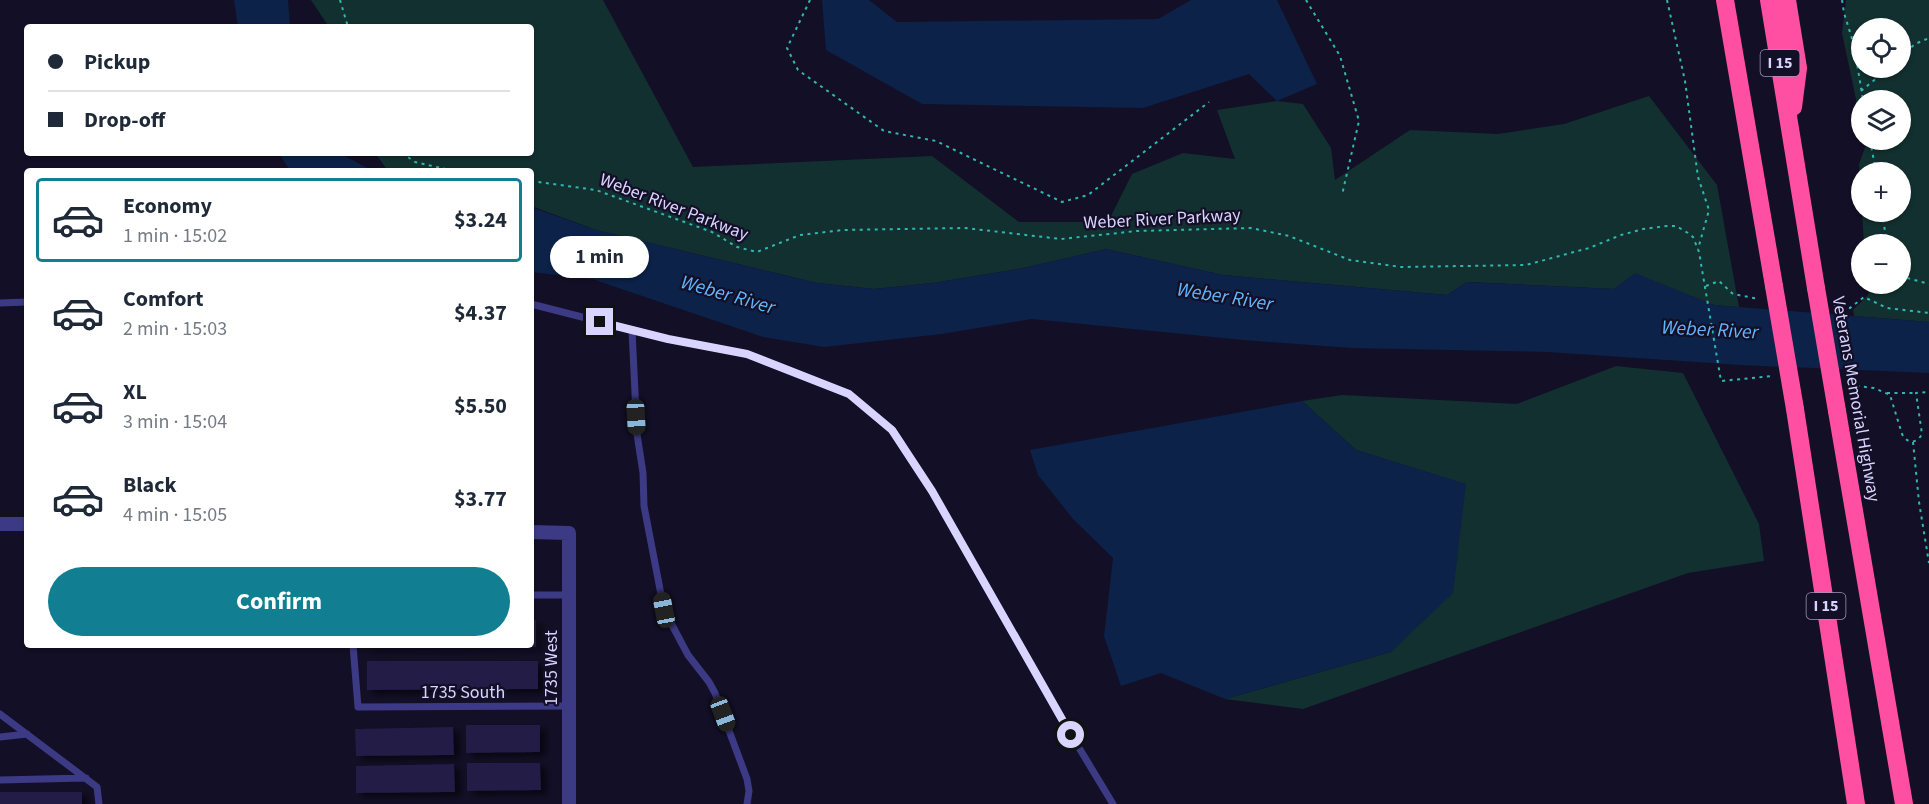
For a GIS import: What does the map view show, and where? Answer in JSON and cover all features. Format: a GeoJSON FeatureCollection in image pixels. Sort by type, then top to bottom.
{"type":"FeatureCollection","features":[{"type":"Feature","properties":{"kind":"highway","name":"I 15"},"geometry":{"type":"LineString","coordinates":[[1725,0],[1795,409],[1856,804]]}},
{"type":"Feature","properties":{"kind":"highway","name":"Veterans Memorial Highway"},"geometry":{"type":"LineString","coordinates":[[1769,0],[1904,804]]}},
{"type":"Feature","properties":{"kind":"highway"},"geometry":{"type":"LineString","coordinates":[[1787,0],[1798,68],[1790,127]]}},
{"type":"Feature","properties":{"kind":"street"},"geometry":{"type":"LineString","coordinates":[[0,524],[24,524]]}},
{"type":"Feature","properties":{"kind":"street","name":"1735 West"},"geometry":{"type":"LineString","coordinates":[[534,532],[569,533],[569,804]]}},
{"type":"Feature","properties":{"kind":"lane"},"geometry":{"type":"LineString","coordinates":[[0,303],[24,302]]}},
{"type":"Feature","properties":{"kind":"lane"},"geometry":{"type":"LineString","coordinates":[[534,305],[632,330],[747,354],[849,394],[892,430],[932,491],[1060,718],[1113,804]]}},
{"type":"Feature","properties":{"kind":"lane"},"geometry":{"type":"LineString","coordinates":[[632,330],[637,434],[643,473],[644,506],[664,610],[688,655],[709,681],[747,779],[749,791],[747,804]]}},
{"type":"Feature","properties":{"kind":"lane"},"geometry":{"type":"LineString","coordinates":[[534,595],[569,596]]}},
{"type":"Feature","properties":{"kind":"lane","name":"1735 South"},"geometry":{"type":"LineString","coordinates":[[353,648],[358,707],[569,706]]}},
{"type":"Feature","properties":{"kind":"lane"},"geometry":{"type":"LineString","coordinates":[[0,714],[97,787],[99,804]]}},
{"type":"Feature","properties":{"kind":"lane"},"geometry":{"type":"LineString","coordinates":[[0,738],[27,734]]}},
{"type":"Feature","properties":{"kind":"lane"},"geometry":{"type":"LineString","coordinates":[[0,780],[86,778]]}},
{"type":"Feature","properties":{"kind":"path"},"geometry":{"type":"LineString","coordinates":[[340,0],[347,24]]}},
{"type":"Feature","properties":{"kind":"path"},"geometry":{"type":"LineString","coordinates":[[810,0],[787,48],[798,70],[884,131],[936,141],[1062,202],[1088,195],[1209,102]]}},
{"type":"Feature","properties":{"kind":"path"},"geometry":{"type":"LineString","coordinates":[[1306,0],[1340,56],[1359,121],[1342,195]]}},
{"type":"Feature","properties":{"kind":"path"},"geometry":{"type":"LineString","coordinates":[[1667,0],[1685,81],[1698,177],[1709,210],[1698,249]]}},
{"type":"Feature","properties":{"kind":"path"},"geometry":{"type":"LineString","coordinates":[[1842,0],[1854,45],[1861,90]]}},
{"type":"Feature","properties":{"kind":"path"},"geometry":{"type":"LineString","coordinates":[[1911,47],[1929,38]]}},
{"type":"Feature","properties":{"kind":"path"},"geometry":{"type":"LineString","coordinates":[[1862,90],[1877,78]]}},
{"type":"Feature","properties":{"kind":"path"},"geometry":{"type":"LineString","coordinates":[[406,156],[415,162],[441,168]]}},
{"type":"Feature","properties":{"kind":"path","name":"Weber River Parkway"},"geometry":{"type":"LineString","coordinates":[[534,181],[596,190],[712,232],[737,248],[757,252],[800,235],[843,230],[965,228],[1061,239],[1137,231],[1251,228],[1289,236],[1350,260],[1401,267],[1526,265],[1589,248],[1643,229],[1667,225],[1676,226],[1688,233],[1698,249],[1720,374]]}},
{"type":"Feature","properties":{"kind":"path"},"geometry":{"type":"LineString","coordinates":[[1911,279],[1929,284]]}},
{"type":"Feature","properties":{"kind":"path"},"geometry":{"type":"LineString","coordinates":[[1916,393],[1922,434],[1918,440],[1913,442],[1906,440],[1902,434],[1892,398],[1887,393],[1929,392]]}},
{"type":"Feature","properties":{"kind":"path"},"geometry":{"type":"LineString","coordinates":[[1913,442],[1918,502],[1929,562]]}},
{"type":"Feature","properties":{"kind":"green space"},"geometry":{"type":"Polygon","coordinates":[[[311,0],[603,0],[693,167],[932,156],[1019,222],[1108,222],[1132,174],[1183,153],[1235,159],[1217,110],[1277,101],[1303,104],[1331,148],[1335,180],[1410,130],[1498,134],[1564,124],[1649,96],[1717,185],[1739,307],[1714,305],[1635,274],[1614,289],[1467,282],[1447,295],[1223,275],[1106,249],[1024,268],[933,283],[874,289],[817,283],[596,230],[534,207],[534,168],[386,168],[377,156],[534,156],[534,24],[327,24],[311,0]]]}},
{"type":"Feature","properties":{"kind":"green space"},"geometry":{"type":"Polygon","coordinates":[[[1846,0],[1929,0],[1929,322],[1854,316],[1853,310],[1868,294],[1911,294],[1911,234],[1863,234],[1863,222],[1911,222],[1911,162],[1860,162],[1864,150],[1911,150],[1911,90],[1854,90],[1852,78],[1911,78],[1911,18],[1851,18],[1851,76],[1842,33],[1846,0]]]}},
{"type":"Feature","properties":{"kind":"green space"},"geometry":{"type":"Polygon","coordinates":[[[1616,366],[1683,373],[1759,524],[1764,561],[1688,573],[1303,709],[1225,699],[1391,652],[1465,484],[1356,450],[1302,401],[1342,395],[1517,404],[1616,366]]]}},
{"type":"Feature","properties":{"kind":"water"},"geometry":{"type":"Polygon","coordinates":[[[234,0],[288,0],[290,24],[238,24],[234,0]]]}},
{"type":"Feature","properties":{"kind":"water"},"geometry":{"type":"Polygon","coordinates":[[[822,0],[869,0],[897,22],[1158,19],[1191,0],[1277,0],[1317,84],[1277,101],[1249,74],[1143,108],[922,104],[826,50],[822,0]]]}},
{"type":"Feature","properties":{"kind":"water"},"geometry":{"type":"Polygon","coordinates":[[[281,156],[345,156],[367,168],[288,168],[281,156]]]}},
{"type":"Feature","properties":{"kind":"water","name":"Weber River"},"geometry":{"type":"Polygon","coordinates":[[[534,208],[596,230],[817,283],[874,289],[933,283],[1024,268],[1106,249],[1223,275],[1447,295],[1467,282],[1614,289],[1635,273],[1714,305],[1929,322],[1929,373],[1740,365],[1548,352],[1352,348],[1243,340],[1032,319],[942,334],[824,347],[763,337],[592,279],[534,272],[534,208]]]}},
{"type":"Feature","properties":{"kind":"water"},"geometry":{"type":"Polygon","coordinates":[[[1302,401],[1356,450],[1466,484],[1453,593],[1391,652],[1225,699],[1161,673],[1121,686],[1104,636],[1113,558],[1073,519],[1038,475],[1030,450],[1302,401]]]}},
{"type":"Feature","properties":{"kind":"building"},"geometry":{"type":"Polygon","coordinates":[[[534,620],[536,620],[536,647],[534,647],[534,620]]]}},
{"type":"Feature","properties":{"kind":"building"},"geometry":{"type":"Polygon","coordinates":[[[367,661],[538,661],[538,689],[367,690],[367,661]]]}},
{"type":"Feature","properties":{"kind":"building"},"geometry":{"type":"Polygon","coordinates":[[[466,725],[540,725],[540,752],[466,753],[466,725]]]}},
{"type":"Feature","properties":{"kind":"building"},"geometry":{"type":"Polygon","coordinates":[[[453,727],[454,755],[356,756],[355,729],[453,727]]]}},
{"type":"Feature","properties":{"kind":"building"},"geometry":{"type":"Polygon","coordinates":[[[467,763],[540,763],[541,790],[467,791],[467,763]]]}},
{"type":"Feature","properties":{"kind":"building"},"geometry":{"type":"Polygon","coordinates":[[[454,764],[455,792],[356,793],[356,766],[454,764]]]}},
{"type":"Feature","properties":{"kind":"building"},"geometry":{"type":"Polygon","coordinates":[[[0,792],[82,792],[82,804],[0,804],[0,792]]]}},
{"type":"Feature","properties":{"kind":"route"},"geometry":{"type":"LineString","coordinates":[[600,322],[668,339],[747,354],[849,394],[892,430],[932,491],[1071,735]]}}]}
